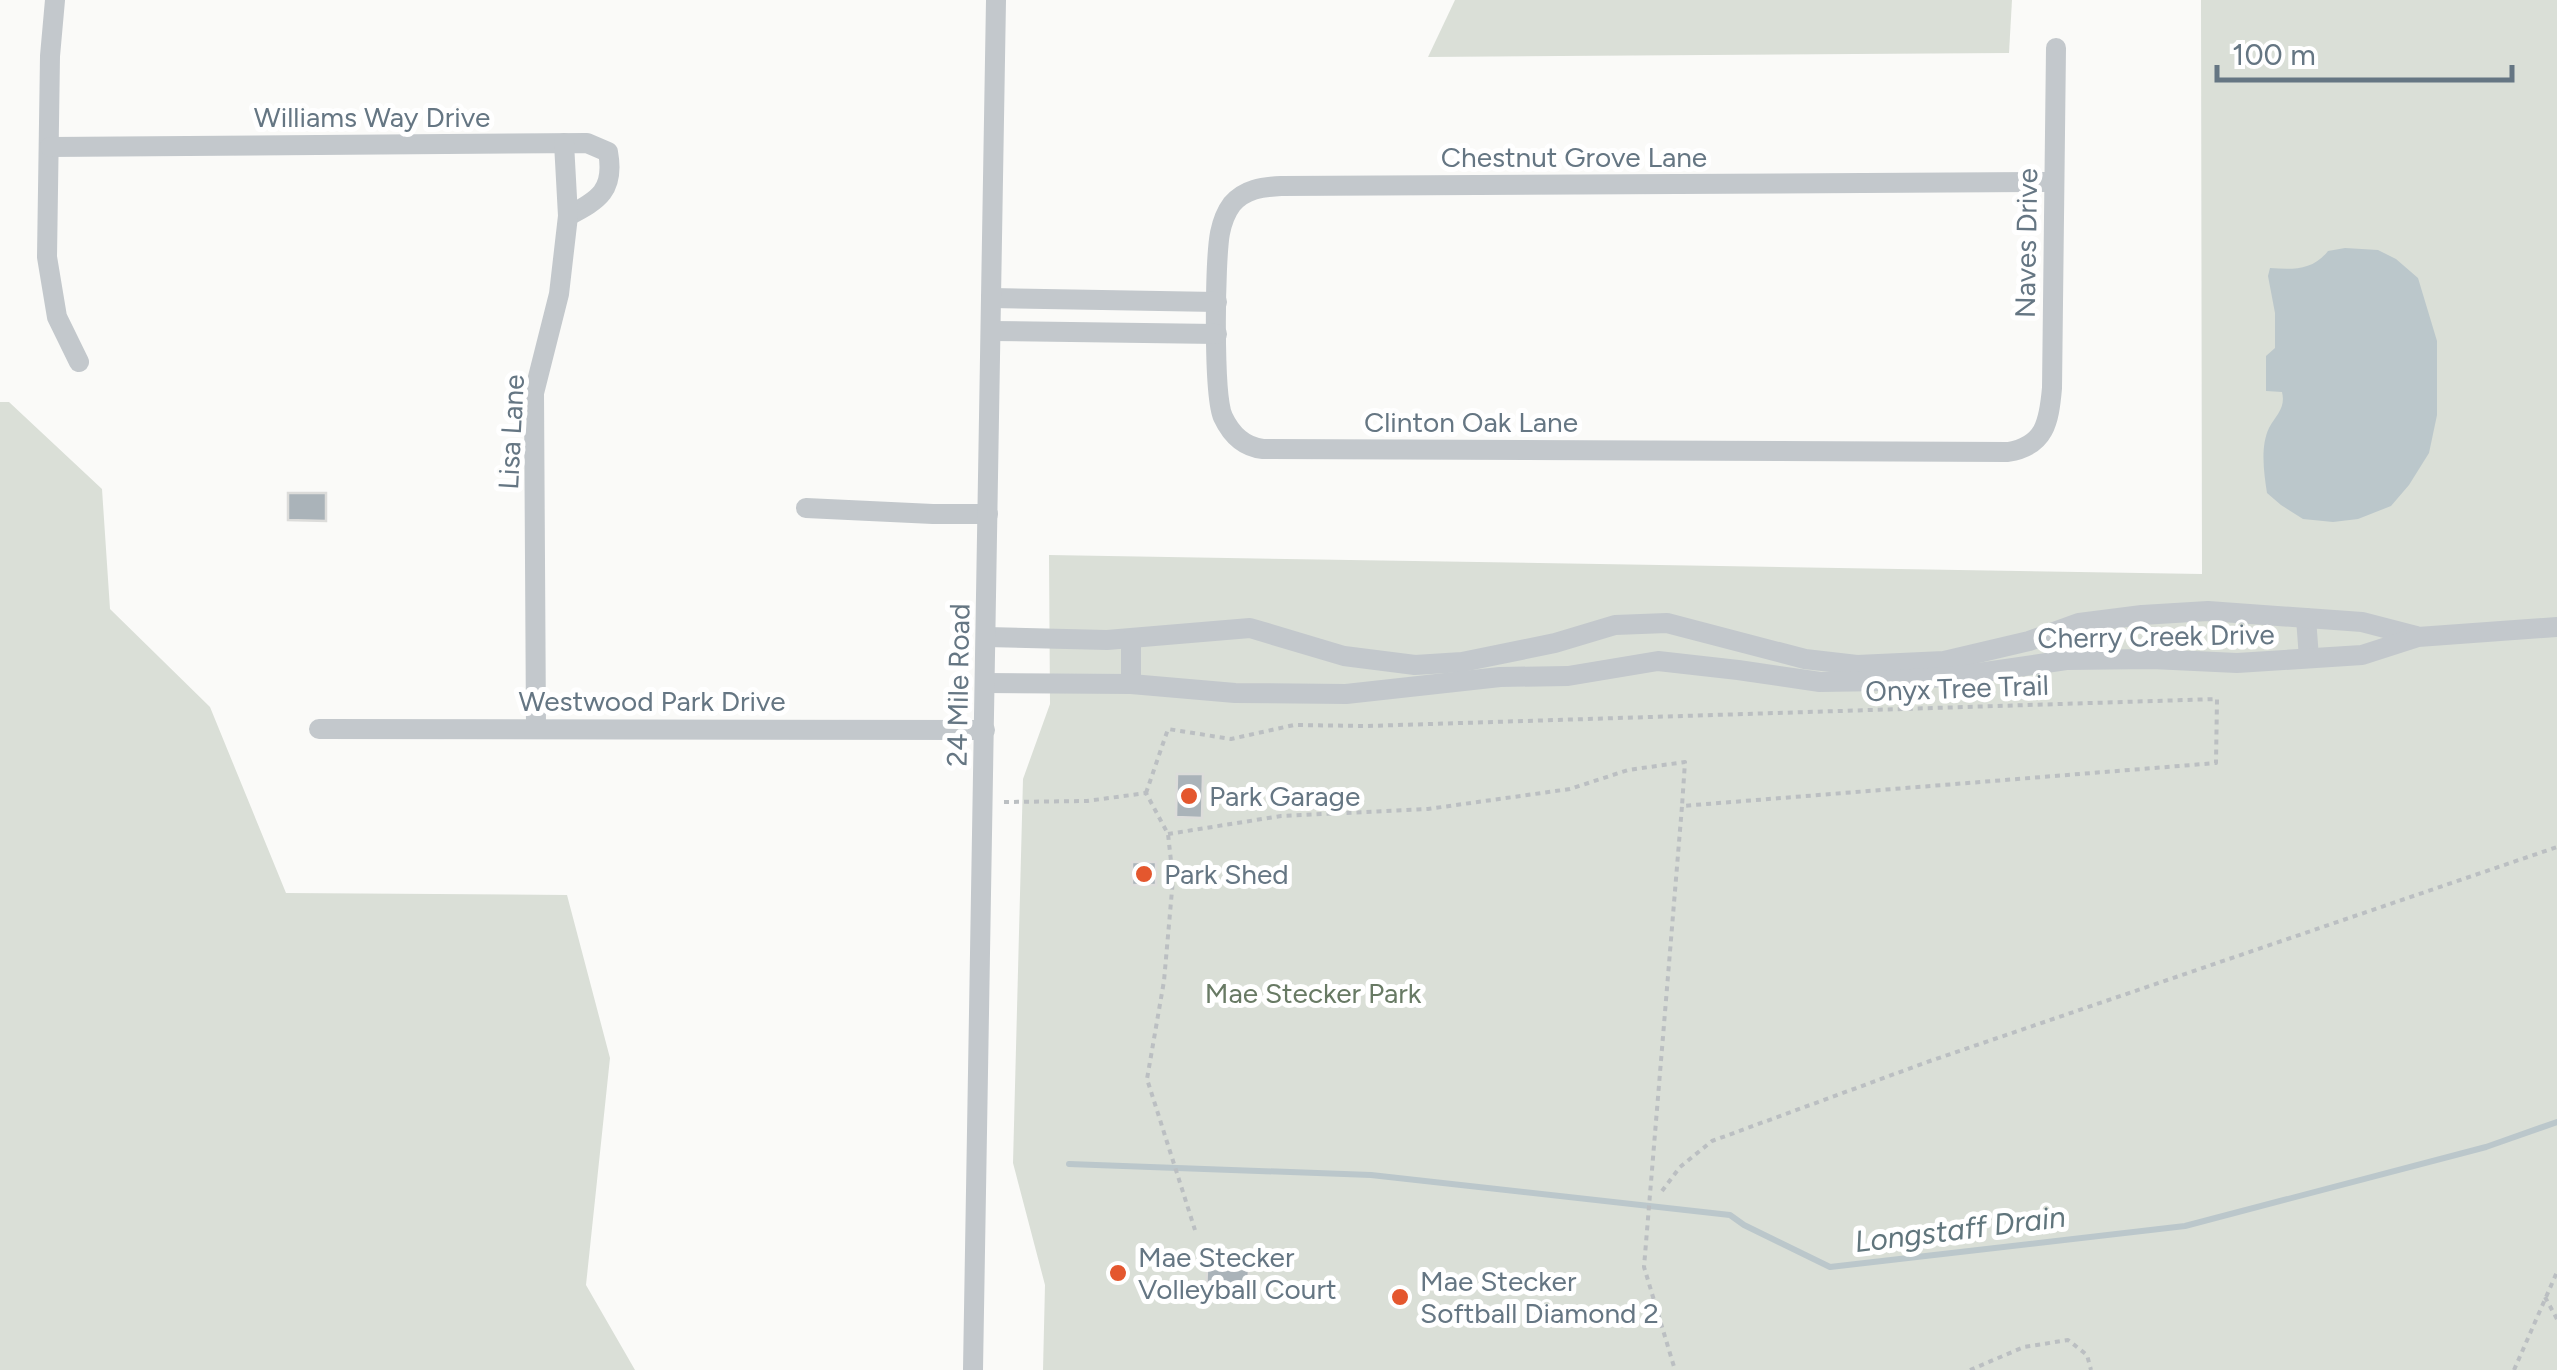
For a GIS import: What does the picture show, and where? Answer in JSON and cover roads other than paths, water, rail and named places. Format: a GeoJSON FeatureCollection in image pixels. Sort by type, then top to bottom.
{"type":"FeatureCollection","features":[{"type":"Feature","properties":{"kind":"street"},"geometry":{"type":"LineString","coordinates":[[55,0],[50,56],[46,257],[57,317],[79,362]]}},
{"type":"Feature","properties":{"kind":"street","name":"24 Mile Road"},"geometry":{"type":"LineString","coordinates":[[972,1370],[996,0]]}},
{"type":"Feature","properties":{"kind":"street","name":"Naves Drive"},"geometry":{"type":"LineString","coordinates":[[2039,437],[2050,412],[2052,388],[2056,48]]}},
{"type":"Feature","properties":{"kind":"street","name":"Lisa Lane"},"geometry":{"type":"LineString","coordinates":[[536,728],[534,393],[559,294],[568,216],[564,142]]}},
{"type":"Feature","properties":{"kind":"street","name":"Williams Way Drive"},"geometry":{"type":"LineString","coordinates":[[50,146],[587,142],[608,152],[611,172],[597,200],[568,216]]}},
{"type":"Feature","properties":{"kind":"street","name":"Chestnut Grove Lane"},"geometry":{"type":"LineString","coordinates":[[1217,334],[1221,227],[1242,194],[1267,187],[2054,182]]}},
{"type":"Feature","properties":{"kind":"street"},"geometry":{"type":"LineString","coordinates":[[992,298],[1217,302]]}},
{"type":"Feature","properties":{"kind":"street"},"geometry":{"type":"LineString","coordinates":[[991,331],[1217,334]]}},
{"type":"Feature","properties":{"kind":"street","name":"Clinton Oak Lane"},"geometry":{"type":"LineString","coordinates":[[1217,334],[1220,407],[1232,432],[1255,448],[2008,452],[2025,448],[2039,437]]}},
{"type":"Feature","properties":{"kind":"street"},"geometry":{"type":"LineString","coordinates":[[806,508],[988,514]]}},
{"type":"Feature","properties":{"kind":"street","name":"Cherry Creek Drive"},"geometry":{"type":"LineString","coordinates":[[985,683],[1131,684],[1235,693],[1346,694],[1452,672],[1616,625],[1667,623],[1805,658],[1945,669],[2079,623],[2142,615],[2208,611],[2362,622],[2418,637]]}},
{"type":"Feature","properties":{"kind":"street","name":"Cherry Creek Drive"},"geometry":{"type":"LineString","coordinates":[[2306,618],[2310,658]]}},
{"type":"Feature","properties":{"kind":"street","name":"Cherry Creek Drive"},"geometry":{"type":"LineString","coordinates":[[986,637],[1131,639],[1250,628],[1344,656],[1500,677],[1568,676],[1658,661],[1820,682],[2066,660],[2152,659],[2237,664],[2362,655],[2418,637],[2557,627]]}},
{"type":"Feature","properties":{"kind":"street"},"geometry":{"type":"LineString","coordinates":[[1131,639],[1131,684]]}},
{"type":"Feature","properties":{"kind":"street","name":"Westwood Park Drive"},"geometry":{"type":"LineString","coordinates":[[319,729],[984,730]]}},
{"type":"Feature","properties":{"kind":"waterway","name":"Longstaff Drain"},"geometry":{"type":"LineString","coordinates":[[1069,1164],[1371,1175],[1730,1215],[1830,1267],[2185,1226],[2486,1147],[2557,1122]]}},
{"type":"Feature","properties":{"kind":"place","name":"Park Garage"},"geometry":{"type":"Point","coordinates":[1189,796]}},
{"type":"Feature","properties":{"kind":"place","name":"Park Shed"},"geometry":{"type":"Point","coordinates":[1144,874]}},
{"type":"Feature","properties":{"kind":"place","name":"Mae Stecker Volleyball Court"},"geometry":{"type":"Point","coordinates":[1118,1273]}},
{"type":"Feature","properties":{"kind":"place","name":"Mae Stecker Softball Diamond 2"},"geometry":{"type":"Point","coordinates":[1400,1297]}},
{"type":"Feature","properties":{"kind":"park label","name":"Mae Stecker Park"},"geometry":{"type":"Point","coordinates":[1313,993]}}]}
